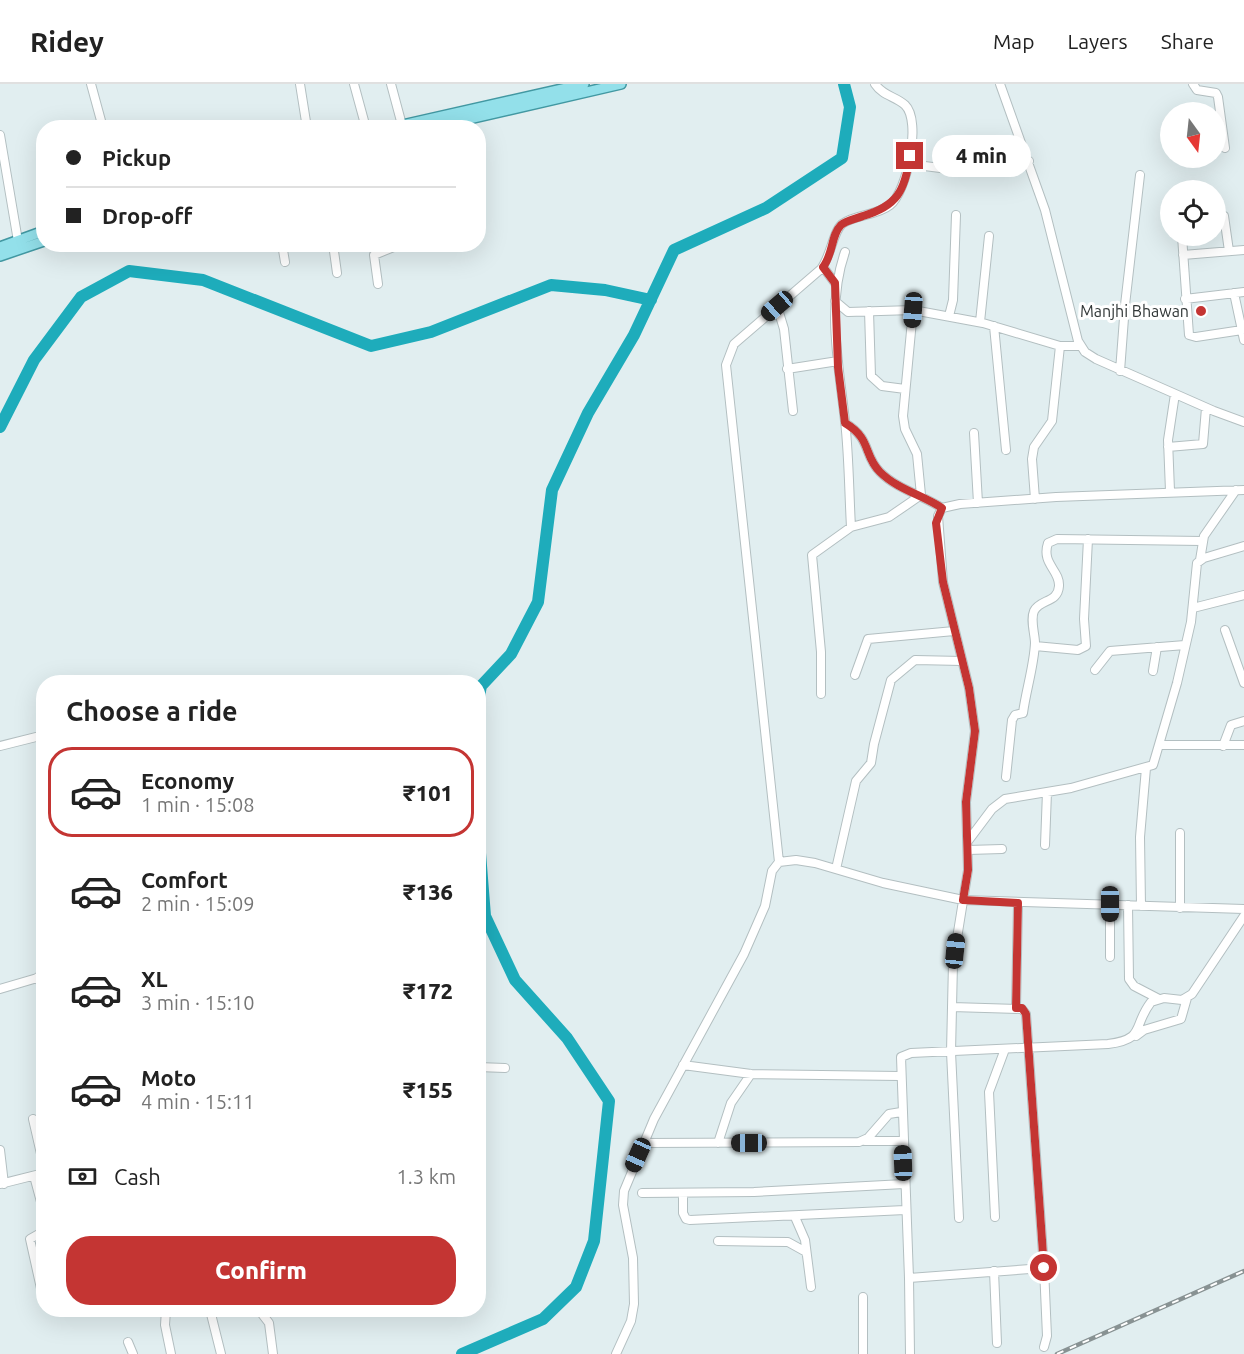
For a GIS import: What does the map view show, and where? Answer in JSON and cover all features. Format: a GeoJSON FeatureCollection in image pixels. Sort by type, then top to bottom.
{"type":"FeatureCollection","features":[{"type":"Feature","properties":{"kind":"main road"},"geometry":{"type":"LineString","coordinates":[[424,120],[584,84]]}},
{"type":"Feature","properties":{"kind":"main road"},"geometry":{"type":"LineString","coordinates":[[465,120],[621,84]]}},
{"type":"Feature","properties":{"kind":"main road"},"geometry":{"type":"LineString","coordinates":[[0,247],[36,234]]}},
{"type":"Feature","properties":{"kind":"main road"},"geometry":{"type":"LineString","coordinates":[[0,256],[36,243]]}},
{"type":"Feature","properties":{"kind":"street"},"geometry":{"type":"LineString","coordinates":[[91,84],[101,120]]}},
{"type":"Feature","properties":{"kind":"street"},"geometry":{"type":"LineString","coordinates":[[300,84],[306,120]]}},
{"type":"Feature","properties":{"kind":"street"},"geometry":{"type":"LineString","coordinates":[[354,84],[364,120]]}},
{"type":"Feature","properties":{"kind":"street"},"geometry":{"type":"LineString","coordinates":[[391,84],[401,120]]}},
{"type":"Feature","properties":{"kind":"street"},"geometry":{"type":"LineString","coordinates":[[616,1354],[631,1321],[634,1304],[633,1258],[623,1205],[624,1191],[643,1143],[744,954],[765,906],[772,871],[779,862],[726,364],[734,344],[823,267],[830,255],[837,230],[843,223],[890,205],[901,190],[909,164],[912,136],[910,114],[905,105],[886,95],[875,84]]}},
{"type":"Feature","properties":{"kind":"street"},"geometry":{"type":"LineString","coordinates":[[1000,84],[1045,210],[1080,346],[1096,359],[1120,371],[1244,422]]}},
{"type":"Feature","properties":{"kind":"street"},"geometry":{"type":"LineString","coordinates":[[1193,84],[1197,90],[1216,93],[1219,102]]}},
{"type":"Feature","properties":{"kind":"street"},"geometry":{"type":"LineString","coordinates":[[0,135],[18,241]]}},
{"type":"Feature","properties":{"kind":"street"},"geometry":{"type":"LineString","coordinates":[[909,164],[948,169],[1029,161]]}},
{"type":"Feature","properties":{"kind":"street"},"geometry":{"type":"LineString","coordinates":[[1120,371],[1140,175]]}},
{"type":"Feature","properties":{"kind":"street"},"geometry":{"type":"LineString","coordinates":[[949,316],[953,288],[956,215]]}},
{"type":"Feature","properties":{"kind":"street"},"geometry":{"type":"LineString","coordinates":[[1226,230],[1229,251]]}},
{"type":"Feature","properties":{"kind":"street"},"geometry":{"type":"LineString","coordinates":[[980,322],[989,237]]}},
{"type":"Feature","properties":{"kind":"street"},"geometry":{"type":"LineString","coordinates":[[1183,246],[1188,332],[1191,337],[1242,330]]}},
{"type":"Feature","properties":{"kind":"street"},"geometry":{"type":"LineString","coordinates":[[1183,255],[1244,250]]}},
{"type":"Feature","properties":{"kind":"street"},"geometry":{"type":"LineString","coordinates":[[283,252],[285,262]]}},
{"type":"Feature","properties":{"kind":"street"},"geometry":{"type":"LineString","coordinates":[[334,252],[337,273]]}},
{"type":"Feature","properties":{"kind":"street"},"geometry":{"type":"LineString","coordinates":[[378,284],[374,255],[381,252]]}},
{"type":"Feature","properties":{"kind":"street"},"geometry":{"type":"LineString","coordinates":[[844,252],[835,283],[835,301],[851,527]]}},
{"type":"Feature","properties":{"kind":"street"},"geometry":{"type":"LineString","coordinates":[[823,267],[835,283]]}},
{"type":"Feature","properties":{"kind":"street"},"geometry":{"type":"LineString","coordinates":[[1185,299],[1244,292]]}},
{"type":"Feature","properties":{"kind":"street"},"geometry":{"type":"LineString","coordinates":[[1234,293],[1244,340]]}},
{"type":"Feature","properties":{"kind":"street"},"geometry":{"type":"LineString","coordinates":[[835,301],[848,312],[913,310],[980,322],[1060,346],[1080,346]]}},
{"type":"Feature","properties":{"kind":"street"},"geometry":{"type":"LineString","coordinates":[[777,306],[784,329],[793,411]]}},
{"type":"Feature","properties":{"kind":"street"},"geometry":{"type":"LineString","coordinates":[[913,310],[903,416],[905,429],[917,454],[921,495]]}},
{"type":"Feature","properties":{"kind":"street"},"geometry":{"type":"LineString","coordinates":[[869,311],[871,376],[882,386],[905,389]]}},
{"type":"Feature","properties":{"kind":"street"},"geometry":{"type":"LineString","coordinates":[[994,326],[1006,450]]}},
{"type":"Feature","properties":{"kind":"street"},"geometry":{"type":"LineString","coordinates":[[1035,499],[1032,459],[1034,447],[1052,421],[1060,346]]}},
{"type":"Feature","properties":{"kind":"street"},"geometry":{"type":"LineString","coordinates":[[787,369],[838,362]]}},
{"type":"Feature","properties":{"kind":"street"},"geometry":{"type":"LineString","coordinates":[[1170,491],[1168,447],[1175,394]]}},
{"type":"Feature","properties":{"kind":"street"},"geometry":{"type":"LineString","coordinates":[[1168,447],[1203,444],[1206,408]]}},
{"type":"Feature","properties":{"kind":"street"},"geometry":{"type":"LineString","coordinates":[[845,423],[862,435],[878,470],[891,481],[942,508],[1035,499],[1170,491],[1240,490]]}},
{"type":"Feature","properties":{"kind":"street"},"geometry":{"type":"LineString","coordinates":[[974,433],[978,503]]}},
{"type":"Feature","properties":{"kind":"street"},"geometry":{"type":"LineString","coordinates":[[968,841],[998,803],[1015,796],[1047,792],[1146,768],[1155,762],[1193,608],[1196,569],[1200,560],[1202,541],[1240,490]]}},
{"type":"Feature","properties":{"kind":"street"},"geometry":{"type":"LineString","coordinates":[[821,694],[820,636],[810,561],[816,550],[851,527],[889,517],[921,495]]}},
{"type":"Feature","properties":{"kind":"street"},"geometry":{"type":"LineString","coordinates":[[942,508],[936,523],[943,582],[974,711],[975,731],[966,802],[968,870],[953,963],[951,1052],[959,1218]]}},
{"type":"Feature","properties":{"kind":"street"},"geometry":{"type":"LineString","coordinates":[[1006,777],[1012,720],[1023,713],[1035,646],[1035,610],[1051,600],[1059,588],[1058,577],[1048,562],[1047,546],[1057,539],[1202,541]]}},
{"type":"Feature","properties":{"kind":"street"},"geometry":{"type":"LineString","coordinates":[[1035,646],[1078,650],[1086,646],[1084,619],[1088,539]]}},
{"type":"Feature","properties":{"kind":"street"},"geometry":{"type":"LineString","coordinates":[[1200,560],[1244,546]]}},
{"type":"Feature","properties":{"kind":"street"},"geometry":{"type":"LineString","coordinates":[[1193,608],[1244,594]]}},
{"type":"Feature","properties":{"kind":"street"},"geometry":{"type":"LineString","coordinates":[[1226,630],[1244,683]]}},
{"type":"Feature","properties":{"kind":"street"},"geometry":{"type":"LineString","coordinates":[[855,675],[868,639],[954,631]]}},
{"type":"Feature","properties":{"kind":"street"},"geometry":{"type":"LineString","coordinates":[[1095,670],[1110,651],[1185,645]]}},
{"type":"Feature","properties":{"kind":"street"},"geometry":{"type":"LineString","coordinates":[[1154,671],[1157,647]]}},
{"type":"Feature","properties":{"kind":"street"},"geometry":{"type":"LineString","coordinates":[[837,869],[856,781],[871,764],[891,680],[915,660],[962,661]]}},
{"type":"Feature","properties":{"kind":"street"},"geometry":{"type":"LineString","coordinates":[[1223,746],[1231,725],[1244,721]]}},
{"type":"Feature","properties":{"kind":"street"},"geometry":{"type":"LineString","coordinates":[[0,746],[36,737]]}},
{"type":"Feature","properties":{"kind":"street"},"geometry":{"type":"LineString","coordinates":[[1160,745],[1244,745]]}},
{"type":"Feature","properties":{"kind":"street"},"geometry":{"type":"LineString","coordinates":[[1142,906],[1140,837],[1146,768]]}},
{"type":"Feature","properties":{"kind":"street"},"geometry":{"type":"LineString","coordinates":[[1045,845],[1047,792]]}},
{"type":"Feature","properties":{"kind":"street"},"geometry":{"type":"LineString","coordinates":[[1179,908],[1180,833]]}},
{"type":"Feature","properties":{"kind":"street"},"geometry":{"type":"LineString","coordinates":[[968,850],[1002,849]]}},
{"type":"Feature","properties":{"kind":"street"},"geometry":{"type":"LineString","coordinates":[[779,862],[796,860],[883,883],[963,900],[1244,909]]}},
{"type":"Feature","properties":{"kind":"street"},"geometry":{"type":"LineString","coordinates":[[1016,1008],[1018,903]]}},
{"type":"Feature","properties":{"kind":"street"},"geometry":{"type":"LineString","coordinates":[[1110,904],[1110,957]]}},
{"type":"Feature","properties":{"kind":"street"},"geometry":{"type":"LineString","coordinates":[[1128,905],[1128,979],[1134,986],[1159,999],[1187,998]]}},
{"type":"Feature","properties":{"kind":"street"},"geometry":{"type":"LineString","coordinates":[[910,1354],[900,1076],[900,1062],[904,1055],[1108,1044],[1181,1019],[1187,998],[1244,916]]}},
{"type":"Feature","properties":{"kind":"street"},"geometry":{"type":"LineString","coordinates":[[0,989],[36,978]]}},
{"type":"Feature","properties":{"kind":"street"},"geometry":{"type":"LineString","coordinates":[[1134,1036],[1148,1006],[1159,999]]}},
{"type":"Feature","properties":{"kind":"street"},"geometry":{"type":"LineString","coordinates":[[952,1007],[1022,1008],[1026,1014],[1044,1268],[1047,1336],[1044,1347]]}},
{"type":"Feature","properties":{"kind":"street"},"geometry":{"type":"LineString","coordinates":[[995,1217],[989,1092],[1005,1049]]}},
{"type":"Feature","properties":{"kind":"street"},"geometry":{"type":"LineString","coordinates":[[683,1065],[751,1074],[900,1076]]}},
{"type":"Feature","properties":{"kind":"street"},"geometry":{"type":"LineString","coordinates":[[486,1068],[506,1068]]}},
{"type":"Feature","properties":{"kind":"street"},"geometry":{"type":"LineString","coordinates":[[718,1143],[731,1103],[751,1074]]}},
{"type":"Feature","properties":{"kind":"street"},"geometry":{"type":"LineString","coordinates":[[864,1141],[890,1114],[902,1112]]}},
{"type":"Feature","properties":{"kind":"street"},"geometry":{"type":"LineString","coordinates":[[33,1119],[36,1132]]}},
{"type":"Feature","properties":{"kind":"street"},"geometry":{"type":"LineString","coordinates":[[643,1143],[902,1141]]}},
{"type":"Feature","properties":{"kind":"street"},"geometry":{"type":"LineString","coordinates":[[0,1150],[2,1184],[34,1176],[36,1183]]}},
{"type":"Feature","properties":{"kind":"street"},"geometry":{"type":"LineString","coordinates":[[642,1193],[904,1184]]}},
{"type":"Feature","properties":{"kind":"street"},"geometry":{"type":"LineString","coordinates":[[683,1193],[683,1213],[686,1219],[690,1220],[905,1210]]}},
{"type":"Feature","properties":{"kind":"street"},"geometry":{"type":"LineString","coordinates":[[795,1216],[803,1233],[811,1287]]}},
{"type":"Feature","properties":{"kind":"street"},"geometry":{"type":"LineString","coordinates":[[36,1236],[30,1239],[36,1266]]}},
{"type":"Feature","properties":{"kind":"street"},"geometry":{"type":"LineString","coordinates":[[718,1241],[788,1242],[806,1252]]}},
{"type":"Feature","properties":{"kind":"street"},"geometry":{"type":"LineString","coordinates":[[909,1278],[1044,1268]]}},
{"type":"Feature","properties":{"kind":"street"},"geometry":{"type":"LineString","coordinates":[[994,1271],[997,1343]]}},
{"type":"Feature","properties":{"kind":"street"},"geometry":{"type":"LineString","coordinates":[[863,1297],[863,1354]]}},
{"type":"Feature","properties":{"kind":"street"},"geometry":{"type":"LineString","coordinates":[[166,1317],[171,1354]]}},
{"type":"Feature","properties":{"kind":"street"},"geometry":{"type":"LineString","coordinates":[[212,1317],[221,1354]]}},
{"type":"Feature","properties":{"kind":"street"},"geometry":{"type":"LineString","coordinates":[[264,1317],[269,1323],[273,1354]]}},
{"type":"Feature","properties":{"kind":"street"},"geometry":{"type":"LineString","coordinates":[[128,1342],[134,1354]]}},
{"type":"Feature","properties":{"kind":"waterway"},"geometry":{"type":"LineString","coordinates":[[486,681],[511,654],[538,602],[552,490],[588,413],[634,335],[674,250],[766,208],[842,158],[850,107],[844,84]]}},
{"type":"Feature","properties":{"kind":"waterway"},"geometry":{"type":"LineString","coordinates":[[0,427],[34,360],[81,297],[129,271],[203,280],[371,346],[431,332],[551,285],[605,290],[651,300]]}},
{"type":"Feature","properties":{"kind":"waterway"},"geometry":{"type":"LineString","coordinates":[[462,1354],[543,1319],[576,1287],[594,1241],[609,1101],[567,1038],[515,980],[486,918]]}},
{"type":"Feature","properties":{"kind":"railway"},"geometry":{"type":"LineString","coordinates":[[1057,1354],[1244,1271]]}},
{"type":"Feature","properties":{"kind":"place","name":"Manjhi Bhawan"},"geometry":{"type":"Point","coordinates":[1201,311]}},
{"type":"Feature","properties":{"kind":"route"},"geometry":{"type":"LineString","coordinates":[[910,156],[901,190],[896,198],[880,211],[843,223],[837,230],[828,261],[823,267],[835,283],[838,367],[845,423],[862,435],[878,470],[891,481],[942,508],[936,523],[943,582],[974,711],[975,731],[966,802],[968,870],[963,900],[1018,903],[1016,1008],[1022,1008],[1026,1014],[1044,1268]]}}]}
